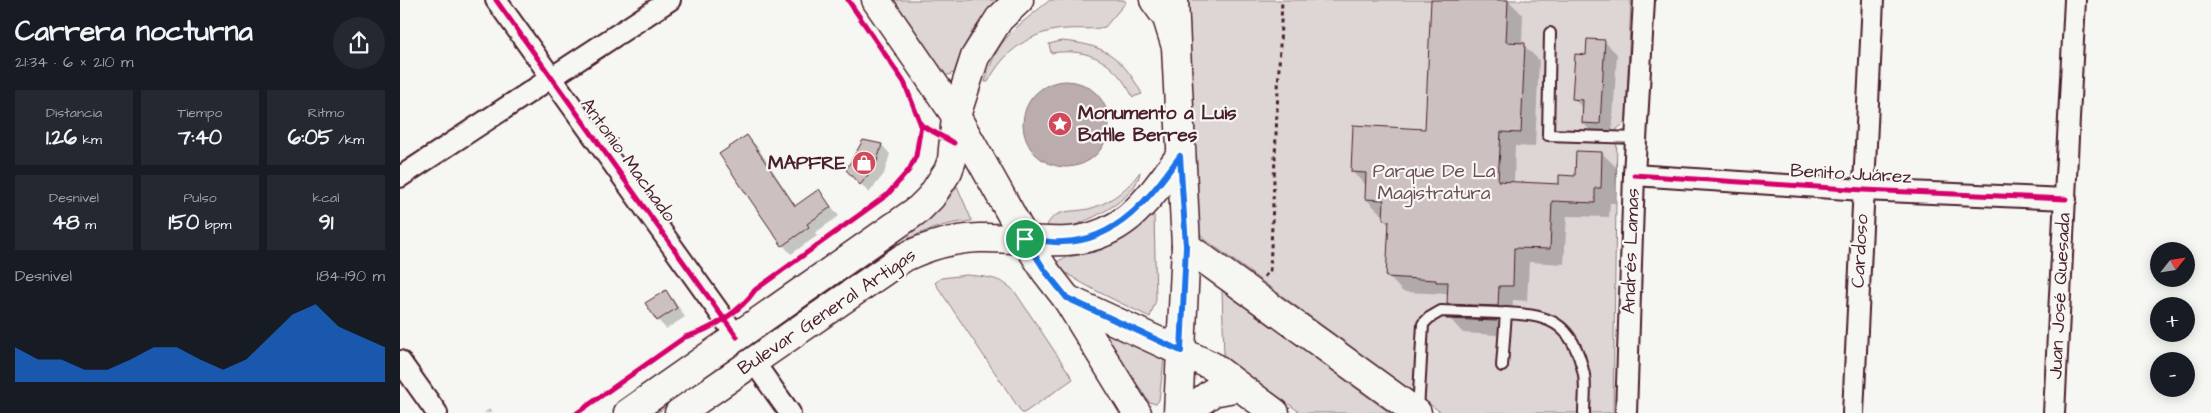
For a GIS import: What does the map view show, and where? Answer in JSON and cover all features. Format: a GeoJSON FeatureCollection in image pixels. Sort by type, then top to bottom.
{"type":"FeatureCollection","features":[{"type":"Feature","properties":{"kind":"main road"},"geometry":{"type":"LineString","coordinates":[[876,0],[956,116],[1025,239],[1046,272],[1067,298],[1136,413]]}},
{"type":"Feature","properties":{"kind":"main road","name":"Bulevar General Artigas"},"geometry":{"type":"LineString","coordinates":[[628,413],[920,209],[931,197],[948,170],[953,151],[956,116],[971,68],[981,45],[999,19],[1019,0]]}},
{"type":"Feature","properties":{"kind":"main road"},"geometry":{"type":"LineString","coordinates":[[1154,0],[1167,18],[1176,47]]}},
{"type":"Feature","properties":{"kind":"main road"},"geometry":{"type":"LineString","coordinates":[[1174,0],[1180,156],[1186,246],[1178,413]]}},
{"type":"Feature","properties":{"kind":"main road","name":"Bulevar General Artigas"},"geometry":{"type":"LineString","coordinates":[[679,413],[876,276],[919,250],[941,242],[978,238],[1077,241],[1104,232],[1128,218],[1139,208],[1180,156]]}},
{"type":"Feature","properties":{"kind":"main road"},"geometry":{"type":"LineString","coordinates":[[1186,246],[1418,413]]}},
{"type":"Feature","properties":{"kind":"main road"},"geometry":{"type":"LineString","coordinates":[[1067,298],[1212,366],[1275,413]]}},
{"type":"Feature","properties":{"kind":"main road"},"geometry":{"type":"LineString","coordinates":[[1185,413],[1213,392],[1238,387]]}},
{"type":"Feature","properties":{"kind":"street","name":"Antonio Machado"},"geometry":{"type":"LineString","coordinates":[[496,0],[736,337]]}},
{"type":"Feature","properties":{"kind":"street"},"geometry":{"type":"LineString","coordinates":[[400,177],[670,0]]}},
{"type":"Feature","properties":{"kind":"street","name":"Andrés Lamas"},"geometry":{"type":"LineString","coordinates":[[1626,413],[1634,175],[1644,0]]}},
{"type":"Feature","properties":{"kind":"street","name":"Cardoso"},"geometry":{"type":"LineString","coordinates":[[1853,413],[1873,0]]}},
{"type":"Feature","properties":{"kind":"street","name":"Juan José Quesada"},"geometry":{"type":"LineString","coordinates":[[2054,413],[2075,0]]}},
{"type":"Feature","properties":{"kind":"street","name":"Benito Juárez"},"geometry":{"type":"LineString","coordinates":[[1634,175],[1863,190],[2066,199]]}},
{"type":"Feature","properties":{"kind":"street"},"geometry":{"type":"LineString","coordinates":[[400,361],[436,413]]}},
{"type":"Feature","properties":{"kind":"street"},"geometry":{"type":"LineString","coordinates":[[753,361],[790,413]]}},
{"type":"Feature","properties":{"kind":"lane"},"geometry":{"type":"LineString","coordinates":[[1550,33],[1548,136],[1636,138]]}},
{"type":"Feature","properties":{"kind":"lane"},"geometry":{"type":"LineString","coordinates":[[1418,413],[1423,324],[1441,311],[1529,314],[1546,318],[1564,330],[1579,356],[1584,377],[1584,413]]}},
{"type":"Feature","properties":{"kind":"lane"},"geometry":{"type":"LineString","coordinates":[[1502,366],[1506,313]]}},
{"type":"Feature","properties":{"kind":"path"},"geometry":{"type":"LineString","coordinates":[[1253,293],[1270,270],[1282,0]]}},
{"type":"Feature","properties":{"kind":"green space"},"geometry":{"type":"Polygon","coordinates":[[[891,0],[1001,0],[973,30],[962,50],[954,73],[945,76],[891,0]]]}},
{"type":"Feature","properties":{"kind":"green space"},"geometry":{"type":"Polygon","coordinates":[[[1050,0],[1124,0],[1126,2],[1105,27],[1054,30],[1031,38],[1010,52],[994,71],[988,82],[985,82],[995,54],[1009,35],[1050,0]]]}},
{"type":"Feature","properties":{"kind":"green space","name":"Parque De La Magistratura"},"geometry":{"type":"Polygon","coordinates":[[[1189,0],[1631,0],[1626,122],[1617,129],[1613,413],[1442,413],[1203,238],[1196,226],[1189,0]]]}},
{"type":"Feature","properties":{"kind":"green space"},"geometry":{"type":"Polygon","coordinates":[[[1061,41],[1089,45],[1110,54],[1127,70],[1142,94],[1133,97],[1126,85],[1110,67],[1090,55],[1065,52],[1051,53],[1049,44],[1061,41]]]}},
{"type":"Feature","properties":{"kind":"green space"},"geometry":{"type":"Polygon","coordinates":[[[1140,172],[1132,190],[1115,205],[1072,226],[1048,228],[1047,225],[1056,215],[1088,209],[1108,201],[1131,183],[1140,172]]]}},
{"type":"Feature","properties":{"kind":"green space"},"geometry":{"type":"Polygon","coordinates":[[[957,186],[972,221],[932,229],[896,245],[861,267],[738,356],[736,353],[928,217],[949,198],[957,186]]]}},
{"type":"Feature","properties":{"kind":"green space"},"geometry":{"type":"Polygon","coordinates":[[[1152,213],[1154,215],[1156,300],[1150,317],[1083,283],[1060,268],[1056,262],[1108,247],[1128,234],[1152,213]]]}},
{"type":"Feature","properties":{"kind":"green space"},"geometry":{"type":"Polygon","coordinates":[[[967,275],[987,277],[1010,287],[1073,379],[1024,413],[1022,413],[935,283],[941,278],[967,275]]]}},
{"type":"Feature","properties":{"kind":"green space"},"geometry":{"type":"Polygon","coordinates":[[[1222,290],[1390,413],[1301,413],[1224,357],[1222,290]]]}},
{"type":"Feature","properties":{"kind":"green space"},"geometry":{"type":"Polygon","coordinates":[[[1108,332],[1164,360],[1159,400],[1156,404],[1149,402],[1105,337],[1108,332]]]}},
{"type":"Feature","properties":{"kind":"green space"},"geometry":{"type":"Polygon","coordinates":[[[722,363],[724,366],[657,413],[651,413],[722,363]]]}},
{"type":"Feature","properties":{"kind":"shaded area"},"geometry":{"type":"Polygon","coordinates":[[[1058,81],[1074,81],[1083,84],[1097,93],[1106,107],[1109,124],[1106,141],[1097,155],[1083,164],[1074,167],[1058,167],[1042,160],[1030,148],[1023,132],[1023,116],[1030,100],[1042,88],[1058,81]]]}},
{"type":"Feature","properties":{"kind":"building"},"geometry":{"type":"Polygon","coordinates":[[[1431,0],[1508,0],[1506,42],[1525,43],[1521,133],[1501,132],[1498,181],[1559,184],[1559,175],[1575,176],[1576,151],[1602,152],[1601,188],[1595,188],[1595,203],[1552,201],[1550,249],[1514,248],[1513,286],[1499,286],[1498,306],[1447,304],[1448,282],[1386,277],[1389,221],[1383,220],[1384,200],[1365,199],[1366,173],[1351,172],[1353,125],[1425,129],[1431,0]]]}},
{"type":"Feature","properties":{"kind":"building"},"geometry":{"type":"Polygon","coordinates":[[[1587,39],[1605,40],[1600,124],[1582,123],[1583,100],[1572,99],[1575,54],[1586,55],[1587,39]]]}},
{"type":"Feature","properties":{"kind":"building"},"geometry":{"type":"Polygon","coordinates":[[[747,135],[795,206],[819,189],[831,207],[807,224],[809,227],[782,246],[719,154],[747,135]]]}},
{"type":"Feature","properties":{"kind":"building","name":"MAPFRE"},"geometry":{"type":"Polygon","coordinates":[[[863,140],[882,144],[876,165],[860,185],[846,170],[863,140]]]}},
{"type":"Feature","properties":{"kind":"building"},"geometry":{"type":"Polygon","coordinates":[[[666,290],[677,308],[657,321],[645,303],[666,290]]]}},
{"type":"Feature","properties":{"kind":"building"},"geometry":{"type":"Polygon","coordinates":[[[1446,319],[1497,320],[1497,321],[1446,319]]]}},
{"type":"Feature","properties":{"kind":"cycle path"},"geometry":{"type":"LineString","coordinates":[[496,0],[737,337]]}},
{"type":"Feature","properties":{"kind":"cycle path"},"geometry":{"type":"LineString","coordinates":[[848,0],[904,82],[921,125],[954,143]]}},
{"type":"Feature","properties":{"kind":"cycle path"},"geometry":{"type":"LineString","coordinates":[[577,413],[685,337],[705,330],[733,313],[755,290],[887,195],[909,170],[916,156],[921,125]]}},
{"type":"Feature","properties":{"kind":"cycle path"},"geometry":{"type":"LineString","coordinates":[[1634,175],[1863,190],[2066,199]]}},
{"type":"Feature","properties":{"kind":"place","name":"Monumento a Luis Batlle Berres"},"geometry":{"type":"Point","coordinates":[1060,124]}},
{"type":"Feature","properties":{"kind":"place","name":"MAPFRE"},"geometry":{"type":"Point","coordinates":[864,163]}},
{"type":"Feature","properties":{"kind":"route"},"geometry":{"type":"LineString","coordinates":[[1180,156],[1186,246],[1181,351],[1067,298],[1046,272],[1025,239],[1050,242],[1077,241],[1104,232],[1128,218],[1139,208],[1180,156]]}}]}
